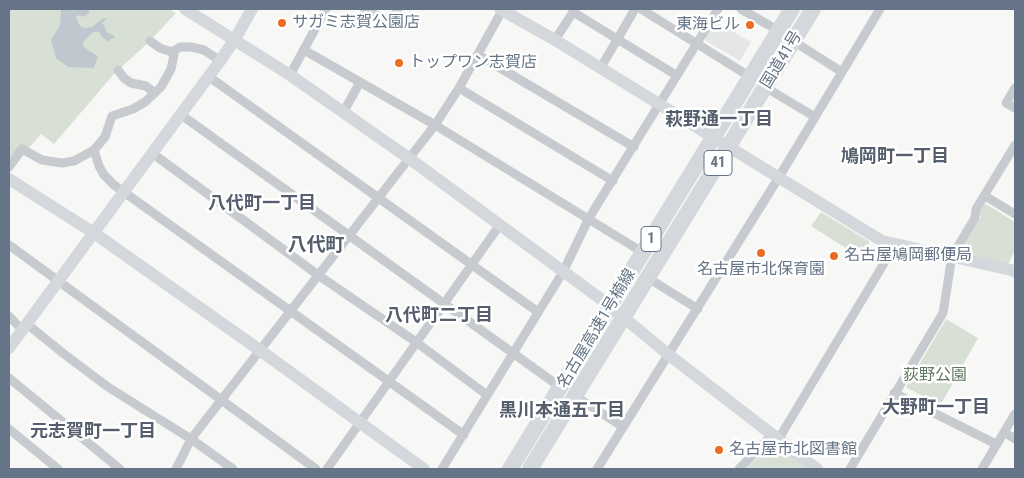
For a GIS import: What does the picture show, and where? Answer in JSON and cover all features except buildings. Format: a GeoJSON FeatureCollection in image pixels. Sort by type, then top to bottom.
{"type":"FeatureCollection","features":[{"type":"Feature","properties":{"kind":"highway","name":"国道41号"},"geometry":{"type":"LineString","coordinates":[[503,469],[639,250],[783,9]]}},
{"type":"Feature","properties":{"kind":"highway","name":"名古屋高速1号楠線"},"geometry":{"type":"LineString","coordinates":[[510,469],[792,9]]}},
{"type":"Feature","properties":{"kind":"highway","name":"名古屋高速1号楠線"},"geometry":{"type":"LineString","coordinates":[[522,469],[803,9]]}},
{"type":"Feature","properties":{"kind":"highway","name":"国道41号"},"geometry":{"type":"LineString","coordinates":[[530,469],[813,9]]}},
{"type":"Feature","properties":{"kind":"street"},"geometry":{"type":"LineString","coordinates":[[185,9],[290,75],[410,159],[605,302],[669,356],[817,469]]}},
{"type":"Feature","properties":{"kind":"street"},"geometry":{"type":"LineString","coordinates":[[9,348],[235,39],[252,9]]}},
{"type":"Feature","properties":{"kind":"street"},"geometry":{"type":"LineString","coordinates":[[290,75],[326,9]]}},
{"type":"Feature","properties":{"kind":"street"},"geometry":{"type":"LineString","coordinates":[[364,9],[391,22],[398,9]]}},
{"type":"Feature","properties":{"kind":"street"},"geometry":{"type":"LineString","coordinates":[[176,469],[191,438],[436,125],[478,55],[502,9],[882,241],[1015,272]]}},
{"type":"Feature","properties":{"kind":"street"},"geometry":{"type":"LineString","coordinates":[[600,69],[635,9]]}},
{"type":"Feature","properties":{"kind":"street"},"geometry":{"type":"LineString","coordinates":[[641,9],[744,73]]}},
{"type":"Feature","properties":{"kind":"street"},"geometry":{"type":"LineString","coordinates":[[442,469],[563,272],[589,218],[718,9]]}},
{"type":"Feature","properties":{"kind":"street"},"geometry":{"type":"LineString","coordinates":[[741,9],[772,27]]}},
{"type":"Feature","properties":{"kind":"street"},"geometry":{"type":"LineString","coordinates":[[598,469],[622,427],[698,310],[880,9]]}},
{"type":"Feature","properties":{"kind":"street"},"geometry":{"type":"LineString","coordinates":[[554,40],[574,10],[676,75]]}},
{"type":"Feature","properties":{"kind":"street"},"geometry":{"type":"LineString","coordinates":[[150,41],[160,48],[172,52]]}},
{"type":"Feature","properties":{"kind":"street"},"geometry":{"type":"LineString","coordinates":[[793,41],[842,72]]}},
{"type":"Feature","properties":{"kind":"street"},"geometry":{"type":"LineString","coordinates":[[172,52],[180,47],[192,47],[204,50],[216,58]]}},
{"type":"Feature","properties":{"kind":"street"},"geometry":{"type":"LineString","coordinates":[[304,50],[436,125],[639,250]]}},
{"type":"Feature","properties":{"kind":"street"},"geometry":{"type":"LineString","coordinates":[[9,167],[22,150],[42,160],[62,163],[74,161],[94,150],[105,137],[112,116],[133,109],[145,102],[166,80],[174,55],[172,52]]}},
{"type":"Feature","properties":{"kind":"street"},"geometry":{"type":"LineString","coordinates":[[478,55],[634,147]]}},
{"type":"Feature","properties":{"kind":"street"},"geometry":{"type":"LineString","coordinates":[[118,70],[131,83],[146,86],[155,93]]}},
{"type":"Feature","properties":{"kind":"street"},"geometry":{"type":"LineString","coordinates":[[208,76],[538,312]]}},
{"type":"Feature","properties":{"kind":"street"},"geometry":{"type":"LineString","coordinates":[[343,113],[360,82]]}},
{"type":"Feature","properties":{"kind":"street"},"geometry":{"type":"LineString","coordinates":[[765,87],[815,117]]}},
{"type":"Feature","properties":{"kind":"street"},"geometry":{"type":"LineString","coordinates":[[459,88],[612,181]]}},
{"type":"Feature","properties":{"kind":"street"},"geometry":{"type":"LineString","coordinates":[[1015,88],[1006,103],[1015,108]]}},
{"type":"Feature","properties":{"kind":"street"},"geometry":{"type":"LineString","coordinates":[[180,114],[556,384]]}},
{"type":"Feature","properties":{"kind":"street"},"geometry":{"type":"LineString","coordinates":[[850,469],[942,313],[952,256],[975,218],[976,209],[1012,158],[1015,145]]}},
{"type":"Feature","properties":{"kind":"street"},"geometry":{"type":"LineString","coordinates":[[94,150],[104,175],[123,192],[464,435]]}},
{"type":"Feature","properties":{"kind":"street"},"geometry":{"type":"LineString","coordinates":[[152,153],[318,275],[416,342],[487,395]]}},
{"type":"Feature","properties":{"kind":"street"},"geometry":{"type":"LineString","coordinates":[[9,179],[94,233],[424,469]]}},
{"type":"Feature","properties":{"kind":"street"},"geometry":{"type":"LineString","coordinates":[[985,196],[1015,214]]}},
{"type":"Feature","properties":{"kind":"street"},"geometry":{"type":"LineString","coordinates":[[327,469],[499,226]]}},
{"type":"Feature","properties":{"kind":"street"},"geometry":{"type":"LineString","coordinates":[[9,245],[57,282],[316,469]]}},
{"type":"Feature","properties":{"kind":"street"},"geometry":{"type":"LineString","coordinates":[[739,469],[775,438],[895,245]]}},
{"type":"Feature","properties":{"kind":"street"},"geometry":{"type":"LineString","coordinates":[[648,278],[698,310]]}},
{"type":"Feature","properties":{"kind":"street"},"geometry":{"type":"LineString","coordinates":[[9,316],[108,387],[191,438],[233,469]]}},
{"type":"Feature","properties":{"kind":"street"},"geometry":{"type":"LineString","coordinates":[[9,378],[120,469]]}},
{"type":"Feature","properties":{"kind":"street"},"geometry":{"type":"LineString","coordinates":[[894,393],[996,444]]}},
{"type":"Feature","properties":{"kind":"street"},"geometry":{"type":"LineString","coordinates":[[575,396],[622,427]]}},
{"type":"Feature","properties":{"kind":"street"},"geometry":{"type":"LineString","coordinates":[[982,469],[1015,414]]}},
{"type":"Feature","properties":{"kind":"street"},"geometry":{"type":"LineString","coordinates":[[9,429],[58,469]]}},
{"type":"Feature","properties":{"kind":"street"},"geometry":{"type":"LineString","coordinates":[[1004,432],[1015,438]]}},
{"type":"Feature","properties":{"kind":"shaded area"},"geometry":{"type":"Polygon","coordinates":[[[61,9],[88,9],[90,12],[83,17],[79,15],[76,17],[80,26],[85,28],[92,27],[102,19],[107,18],[102,24],[108,33],[115,36],[114,38],[109,42],[99,32],[93,32],[84,41],[83,46],[98,56],[94,68],[68,67],[56,58],[51,40],[60,25],[61,9]]]}},
{"type":"Feature","properties":{"kind":"shaded area"},"geometry":{"type":"Polygon","coordinates":[[[715,21],[751,42],[740,61],[704,38],[715,21]]]}},
{"type":"Feature","properties":{"kind":"green space"},"geometry":{"type":"Polygon","coordinates":[[[9,9],[168,9],[176,13],[150,41],[114,74],[54,144],[41,134],[28,149],[23,145],[9,161],[9,9]]]}},
{"type":"Feature","properties":{"kind":"green space"},"geometry":{"type":"Polygon","coordinates":[[[982,204],[986,204],[1015,222],[1015,251],[1008,264],[962,254],[960,251],[981,217],[979,210],[982,204]]]}},
{"type":"Feature","properties":{"kind":"green space"},"geometry":{"type":"Polygon","coordinates":[[[821,212],[870,242],[860,257],[811,226],[821,212]]]}},
{"type":"Feature","properties":{"kind":"green space","name":"荻野公園"},"geometry":{"type":"Polygon","coordinates":[[[946,319],[978,338],[940,406],[906,387],[946,319]]]}},
{"type":"Feature","properties":{"kind":"green space"},"geometry":{"type":"Polygon","coordinates":[[[774,441],[809,469],[746,469],[774,441]]]}},
{"type":"Feature","properties":{"kind":"place","name":"サガミ志賀公園店"},"geometry":{"type":"Point","coordinates":[282,23]}},
{"type":"Feature","properties":{"kind":"place","name":"東海ビル"},"geometry":{"type":"Point","coordinates":[750,25]}},
{"type":"Feature","properties":{"kind":"place","name":"トップワン志賀店"},"geometry":{"type":"Point","coordinates":[399,63]}},
{"type":"Feature","properties":{"kind":"place","name":"名古屋市北保育園"},"geometry":{"type":"Point","coordinates":[761,253]}},
{"type":"Feature","properties":{"kind":"place","name":"名古屋鳩岡郵便局"},"geometry":{"type":"Point","coordinates":[834,256]}},
{"type":"Feature","properties":{"kind":"place","name":"名古屋市北図書館"},"geometry":{"type":"Point","coordinates":[719,450]}},
{"type":"Feature","properties":{"kind":"district","name":"萩野通一丁目"},"geometry":{"type":"Point","coordinates":[719,120]}},
{"type":"Feature","properties":{"kind":"district","name":"鳩岡町一丁目"},"geometry":{"type":"Point","coordinates":[895,157]}},
{"type":"Feature","properties":{"kind":"district","name":"八代町一丁目"},"geometry":{"type":"Point","coordinates":[262,204]}},
{"type":"Feature","properties":{"kind":"district","name":"八代町"},"geometry":{"type":"Point","coordinates":[316,246]}},
{"type":"Feature","properties":{"kind":"district","name":"八代町二丁目"},"geometry":{"type":"Point","coordinates":[439,316]}},
{"type":"Feature","properties":{"kind":"district","name":"大野町一丁目"},"geometry":{"type":"Point","coordinates":[936,408]}},
{"type":"Feature","properties":{"kind":"district","name":"黒川本通五丁目"},"geometry":{"type":"Point","coordinates":[562,411]}},
{"type":"Feature","properties":{"kind":"district","name":"元志賀町一丁目"},"geometry":{"type":"Point","coordinates":[93,432]}}]}
